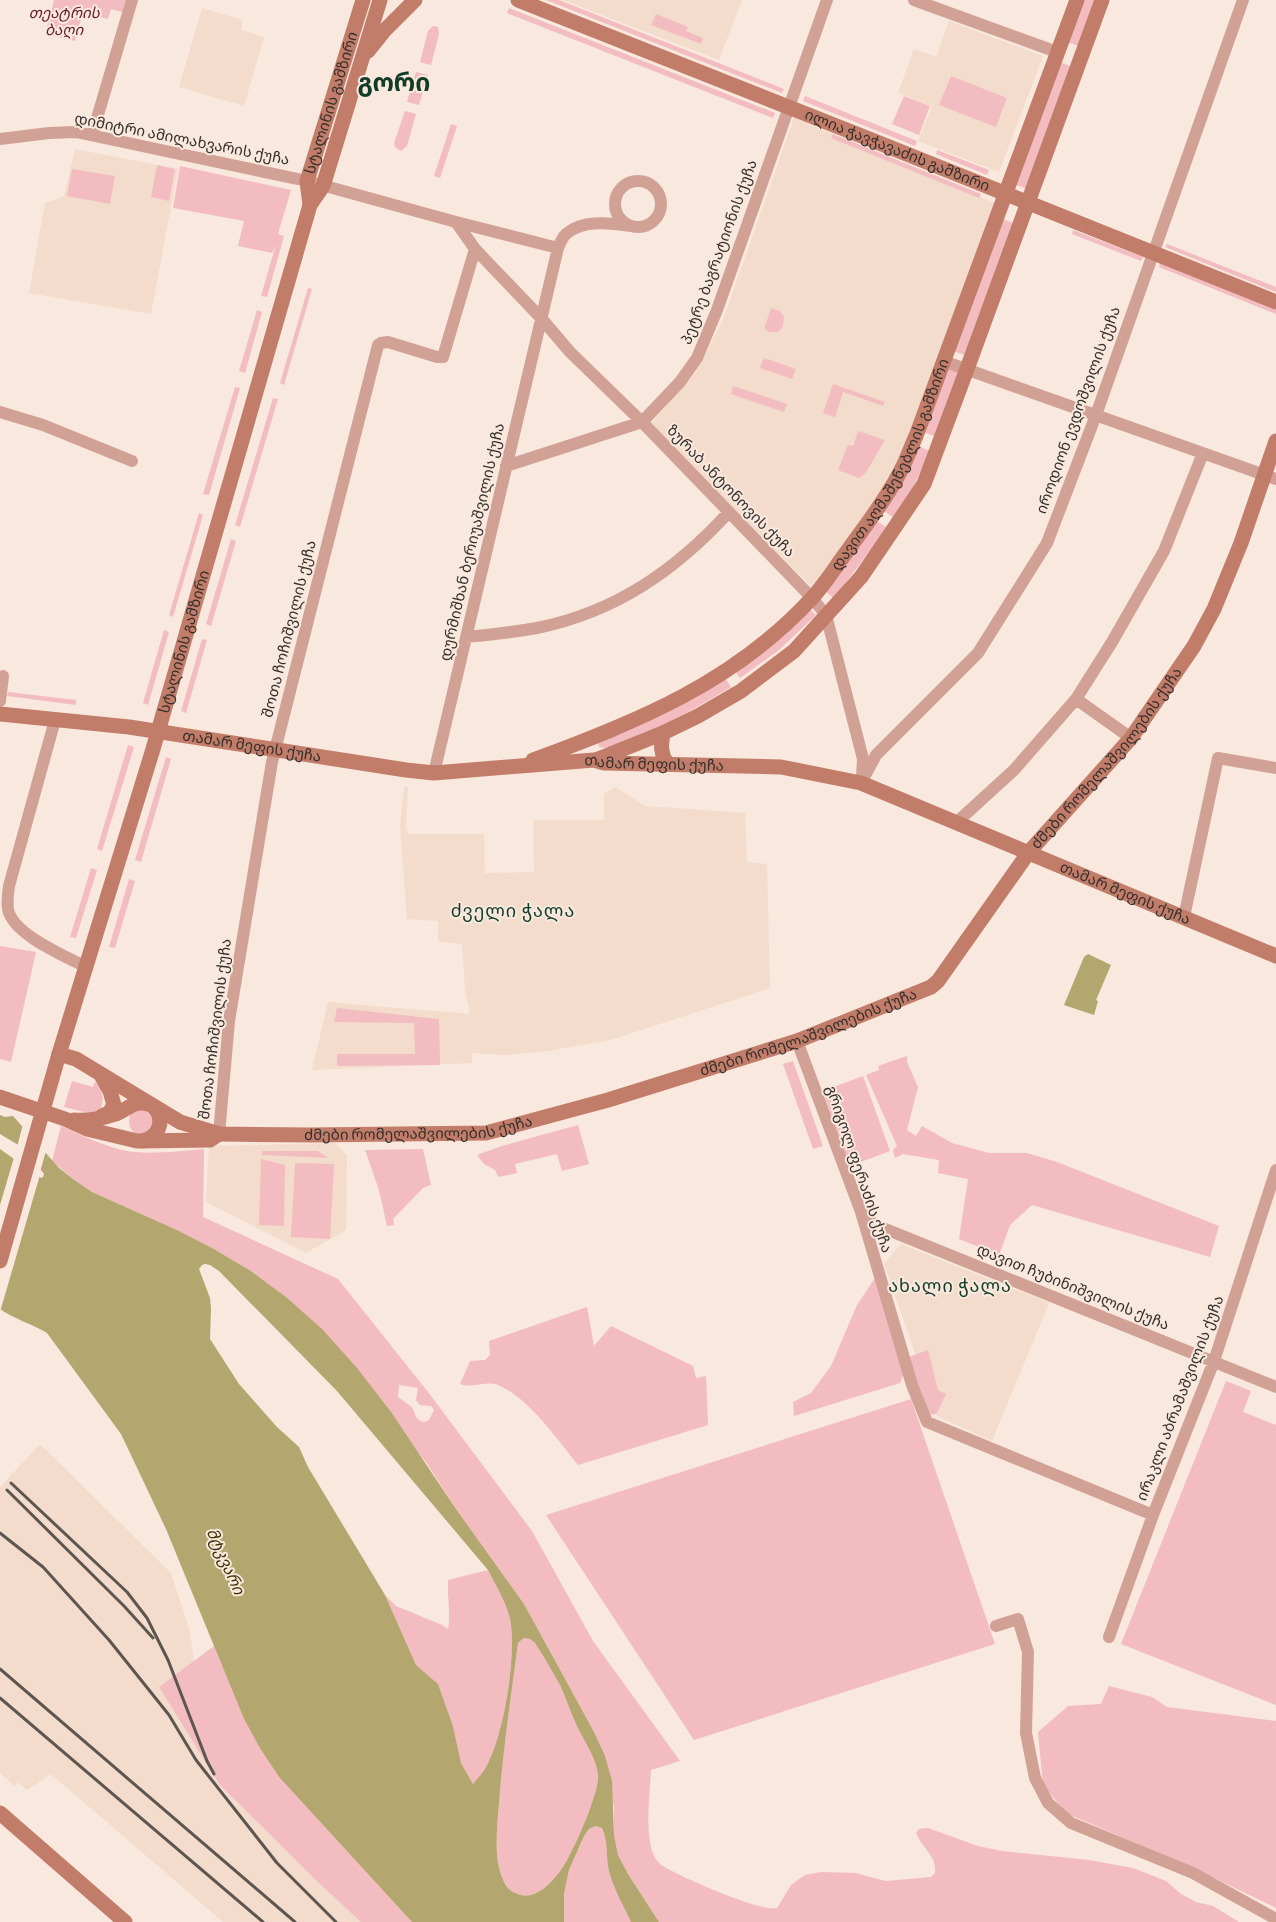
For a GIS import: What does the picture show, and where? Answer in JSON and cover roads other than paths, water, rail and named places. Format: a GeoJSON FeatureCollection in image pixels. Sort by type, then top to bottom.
{"type":"FeatureCollection","features":[{"type":"Feature","properties":{"kind":"street"},"geometry":{"type":"LineString","coordinates":[[92,135],[132,0]]}},
{"type":"Feature","properties":{"kind":"street","name":"სტალინის გამზირი"},"geometry":{"type":"LineString","coordinates":[[310,205],[307,181],[363,0]]}},
{"type":"Feature","properties":{"kind":"street","name":"სტალინის გამზირი"},"geometry":{"type":"LineString","coordinates":[[0,1261],[59,1054],[157,733],[310,205],[323,186],[380,0]]}},
{"type":"Feature","properties":{"kind":"street"},"geometry":{"type":"LineString","coordinates":[[364,56],[384,31],[415,0]]}},
{"type":"Feature","properties":{"kind":"street","name":"ილია ჭავჭავაძის გამზირი"},"geometry":{"type":"LineString","coordinates":[[518,0],[789,106],[1027,204],[1276,302]]}},
{"type":"Feature","properties":{"kind":"street","name":"პეტრე ბაგრატიონის ქუჩა"},"geometry":{"type":"LineString","coordinates":[[506,466],[642,422],[680,382],[697,358],[721,301],[827,0]]}},
{"type":"Feature","properties":{"kind":"street"},"geometry":{"type":"LineString","coordinates":[[914,0],[1057,52]]}},
{"type":"Feature","properties":{"kind":"street","name":"დავით აღმაშენებლის გამზირი"},"geometry":{"type":"LineString","coordinates":[[515,766],[591,739],[647,715],[694,692],[727,671],[770,637],[812,598],[876,512],[899,474],[916,436],[1076,0]]}},
{"type":"Feature","properties":{"kind":"street","name":"დავით აღმაშენებლის გამზირი"},"geometry":{"type":"LineString","coordinates":[[594,760],[663,733],[741,691],[794,651],[861,577],[924,484],[968,369],[1102,0]]}},
{"type":"Feature","properties":{"kind":"street","name":"იროდიონ ევდოშვილის ქუჩა"},"geometry":{"type":"LineString","coordinates":[[861,783],[876,755],[978,653],[1046,543],[1096,415],[1152,252],[1243,0]]}},
{"type":"Feature","properties":{"kind":"street","name":"დიმიტრი ამილახვარის ქუჩა"},"geometry":{"type":"LineString","coordinates":[[0,139],[50,133],[76,132],[92,135],[307,181],[558,248]]}},
{"type":"Feature","properties":{"kind":"street"},"geometry":{"type":"LineString","coordinates":[[541,318],[558,248],[568,232],[582,226],[606,222],[631,226],[646,225],[658,216],[661,201],[655,187],[642,180],[626,183],[616,195],[616,210],[619,217],[631,226]]}},
{"type":"Feature","properties":{"kind":"street"},"geometry":{"type":"LineString","coordinates":[[606,222],[616,210]]}},
{"type":"Feature","properties":{"kind":"street","name":"ზურაბ ანტონოვის ქუჩა"},"geometry":{"type":"LineString","coordinates":[[456,222],[475,249],[541,318],[570,352],[642,422],[812,598],[826,615],[863,759],[861,783]]}},
{"type":"Feature","properties":{"kind":"street","name":"შოთა ჩოჩიშვილის ქუჩა"},"geometry":{"type":"LineString","coordinates":[[218,1134],[222,1080],[233,993],[272,762],[378,345],[388,342],[437,357],[443,357],[475,249]]}},
{"type":"Feature","properties":{"kind":"street","name":"დურმიშხან ბერიუაშვილის ქუჩა"},"geometry":{"type":"LineString","coordinates":[[434,772],[541,318]]}},
{"type":"Feature","properties":{"kind":"street"},"geometry":{"type":"LineString","coordinates":[[943,361],[1270,477]]}},
{"type":"Feature","properties":{"kind":"street"},"geometry":{"type":"LineString","coordinates":[[0,412],[49,428],[132,461]]}},
{"type":"Feature","properties":{"kind":"street"},"geometry":{"type":"LineString","coordinates":[[916,436],[939,445]]}},
{"type":"Feature","properties":{"kind":"street","name":"ძმები რომელაშვილების ქუჩა"},"geometry":{"type":"LineString","coordinates":[[59,1054],[76,1059],[180,1122],[218,1134],[320,1135],[492,1132],[608,1100],[797,1040],[935,984],[980,924],[1029,852],[1131,738],[1194,646],[1214,609],[1270,477],[1276,441]]}},
{"type":"Feature","properties":{"kind":"street"},"geometry":{"type":"LineString","coordinates":[[957,822],[1014,770],[1076,699],[1112,642],[1164,551],[1203,453]]}},
{"type":"Feature","properties":{"kind":"street"},"geometry":{"type":"LineString","coordinates":[[466,637],[538,628],[574,618],[610,604],[643,586],[674,565],[703,540],[729,512]]}},
{"type":"Feature","properties":{"kind":"street"},"geometry":{"type":"LineString","coordinates":[[876,512],[895,527]]}},
{"type":"Feature","properties":{"kind":"street"},"geometry":{"type":"LineString","coordinates":[[727,671],[741,691]]}},
{"type":"Feature","properties":{"kind":"street"},"geometry":{"type":"LineString","coordinates":[[0,701],[3,676]]}},
{"type":"Feature","properties":{"kind":"street"},"geometry":{"type":"LineString","coordinates":[[1076,699],[1131,738]]}},
{"type":"Feature","properties":{"kind":"street","name":"თამარ მეფის ქუჩა"},"geometry":{"type":"LineString","coordinates":[[0,714],[129,727],[157,733],[406,770],[434,772],[594,760],[604,763],[781,767],[861,783],[1276,956]]}},
{"type":"Feature","properties":{"kind":"street"},"geometry":{"type":"LineString","coordinates":[[55,720],[9,886],[8,910],[11,918],[22,931],[86,967]]}},
{"type":"Feature","properties":{"kind":"street"},"geometry":{"type":"LineString","coordinates":[[663,733],[662,756],[667,763]]}},
{"type":"Feature","properties":{"kind":"street"},"geometry":{"type":"LineString","coordinates":[[591,739],[588,745],[589,754],[594,760]]}},
{"type":"Feature","properties":{"kind":"street"},"geometry":{"type":"LineString","coordinates":[[1184,917],[1218,758],[1276,768]]}},
{"type":"Feature","properties":{"kind":"street","name":"გრიგოლ ფერაძის ქუჩა"},"geometry":{"type":"LineString","coordinates":[[797,1040],[861,1212],[912,1385],[927,1422],[1153,1515]]}},
{"type":"Feature","properties":{"kind":"street"},"geometry":{"type":"LineString","coordinates":[[65,1119],[90,1121],[109,1113],[120,1112],[136,1103],[151,1105],[160,1118],[160,1124],[155,1136],[140,1141],[125,1134],[120,1112],[100,1074]]}},
{"type":"Feature","properties":{"kind":"street"},"geometry":{"type":"LineString","coordinates":[[0,1097],[65,1119],[87,1129],[140,1141],[210,1140],[218,1134]]}},
{"type":"Feature","properties":{"kind":"street","name":"ირაკლი აბრამაშვილის ქუჩა"},"geometry":{"type":"LineString","coordinates":[[1109,1637],[1153,1515],[1214,1361],[1276,1170]]}},
{"type":"Feature","properties":{"kind":"street","name":"დავით ჩუბინიშვილის ქუჩა"},"geometry":{"type":"LineString","coordinates":[[861,1212],[883,1228],[1276,1387]]}},
{"type":"Feature","properties":{"kind":"street"},"geometry":{"type":"LineString","coordinates":[[870,1246],[870,1241],[876,1232],[883,1228]]}},
{"type":"Feature","properties":{"kind":"street"},"geometry":{"type":"LineString","coordinates":[[996,1626],[1018,1619],[1028,1652],[1026,1733],[1035,1778],[1048,1803],[1071,1823],[1194,1873],[1276,1919]]}},
{"type":"Feature","properties":{"kind":"street"},"geometry":{"type":"LineString","coordinates":[[0,1813],[125,1922]]}},
{"type":"Feature","properties":{"kind":"water"},"geometry":{"type":"Polygon","coordinates":[[[1088,954],[1111,965],[1096,1000],[1098,1001],[1094,1015],[1064,1005],[1084,957],[1088,954]]]}},
{"type":"Feature","properties":{"kind":"water","name":"მტკვარი"},"geometry":{"type":"Polygon","coordinates":[[[0,1115],[5,1117],[13,1116],[59,1168],[92,1192],[177,1230],[251,1271],[286,1297],[322,1329],[357,1368],[391,1412],[456,1509],[524,1604],[593,1730],[605,1756],[612,1781],[614,1835],[618,1855],[659,1922],[631,1922],[610,1875],[604,1833],[602,1828],[596,1826],[589,1829],[584,1836],[569,1870],[564,1894],[564,1922],[412,1922],[279,1777],[244,1719],[166,1529],[121,1434],[47,1333],[0,1309],[0,1149],[41,1178],[44,1174],[25,1149],[0,1134],[0,1115]],[[205,1264],[199,1269],[210,1298],[210,1339],[239,1384],[277,1427],[299,1447],[308,1467],[385,1595],[416,1665],[438,1684],[453,1726],[461,1763],[473,1784],[485,1769],[498,1737],[507,1696],[512,1653],[510,1619],[506,1606],[488,1570],[337,1391],[219,1271],[205,1264]],[[524,1638],[518,1643],[505,1743],[497,1824],[497,1854],[498,1864],[505,1885],[513,1892],[527,1896],[538,1892],[549,1884],[566,1862],[590,1810],[598,1776],[592,1756],[560,1685],[535,1643],[530,1639],[524,1638]]]}},
{"type":"Feature","properties":{"kind":"railway"},"geometry":{"type":"LineString","coordinates":[[11,1483],[127,1592],[147,1618],[168,1660],[207,1761],[214,1774]]}},
{"type":"Feature","properties":{"kind":"railway"},"geometry":{"type":"LineString","coordinates":[[7,1490],[124,1606],[153,1638]]}},
{"type":"Feature","properties":{"kind":"railway"},"geometry":{"type":"LineString","coordinates":[[0,1533],[43,1567],[109,1640],[169,1715],[196,1760],[277,1863],[336,1922]]}},
{"type":"Feature","properties":{"kind":"railway"},"geometry":{"type":"LineString","coordinates":[[0,1669],[295,1922]]}},
{"type":"Feature","properties":{"kind":"railway"},"geometry":{"type":"LineString","coordinates":[[0,1698],[263,1922]]}},
{"type":"Feature","properties":{"kind":"district","name":"გორი"},"geometry":{"type":"Point","coordinates":[394,82]}},
{"type":"Feature","properties":{"kind":"district","name":"ძველი ჭალა"},"geometry":{"type":"Point","coordinates":[513,911]}},
{"type":"Feature","properties":{"kind":"district","name":"ახალი ჭალა"},"geometry":{"type":"Point","coordinates":[950,1286]}},
{"type":"Feature","properties":{"kind":"park label","name":"თეატრის ბაღი"},"geometry":{"type":"Point","coordinates":[64,22]}}]}
